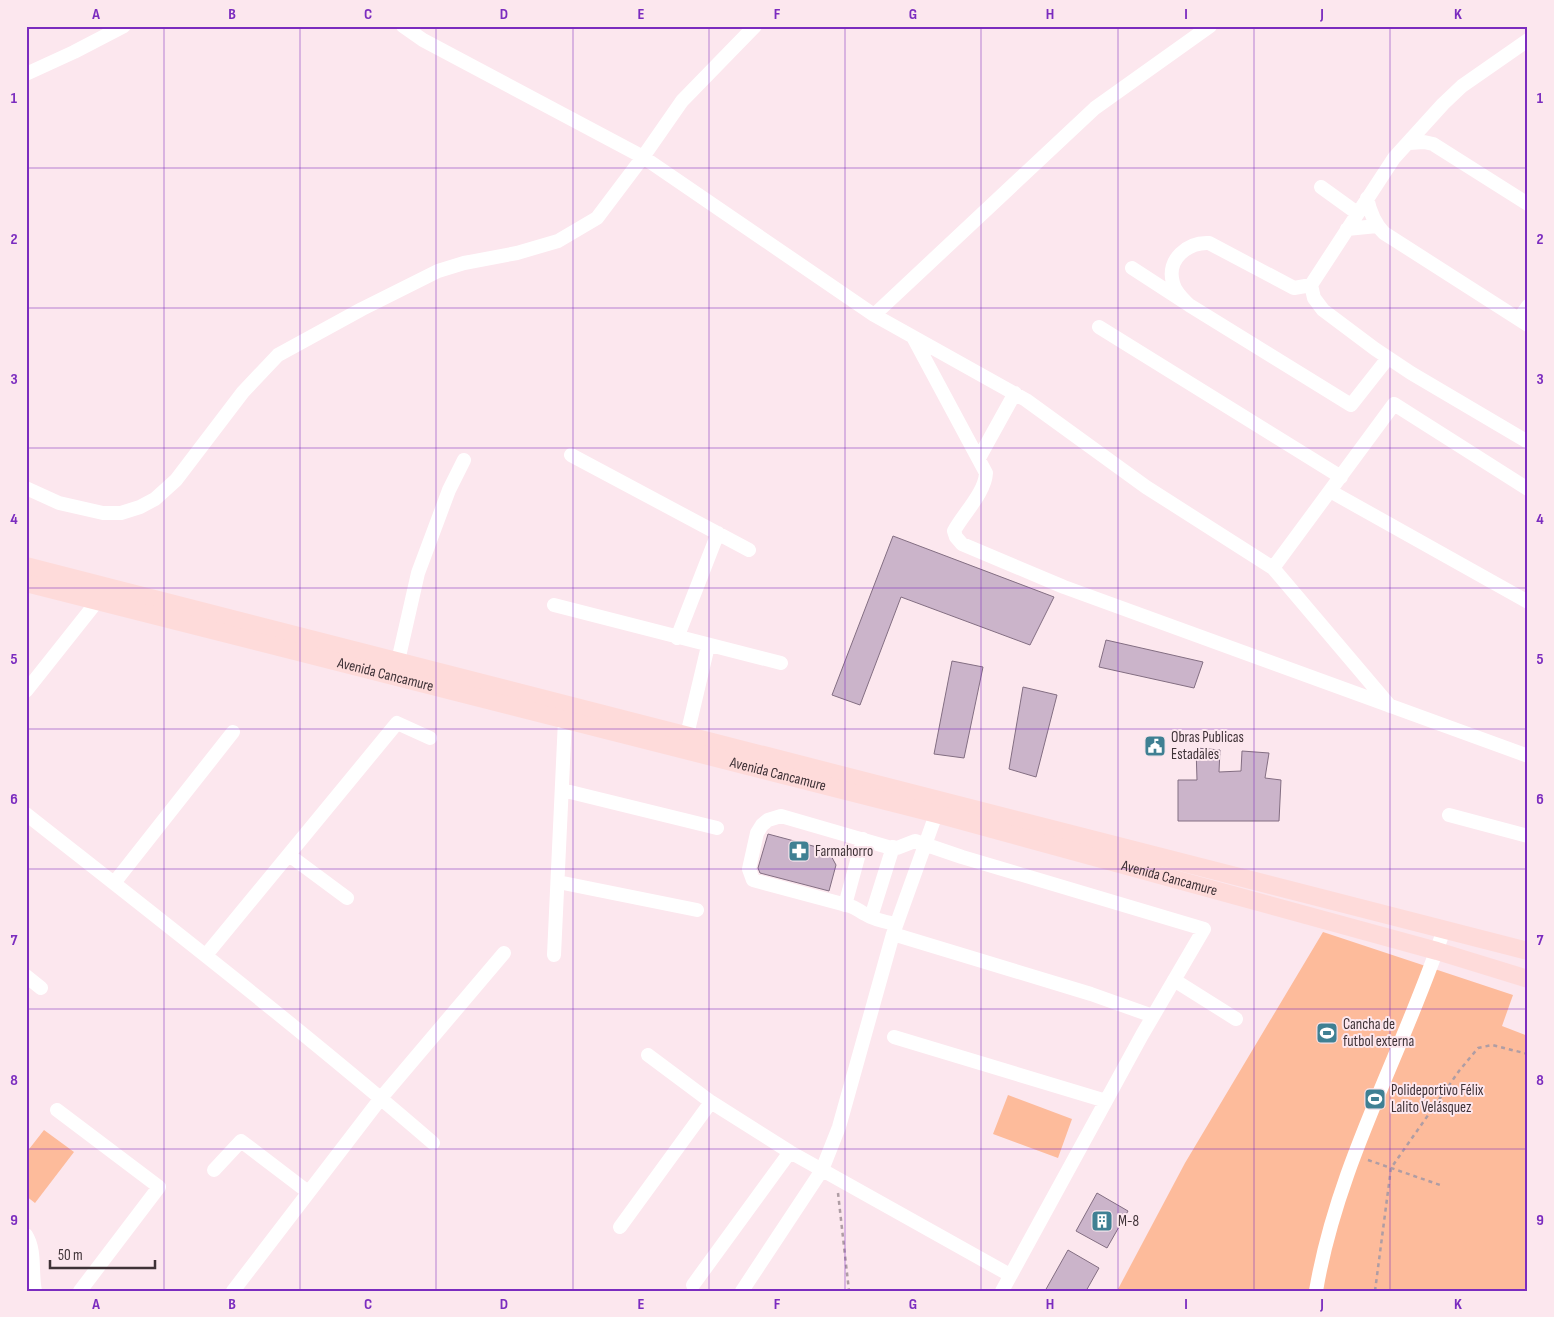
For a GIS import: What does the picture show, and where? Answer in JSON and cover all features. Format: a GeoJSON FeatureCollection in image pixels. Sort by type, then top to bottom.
{"type":"FeatureCollection","features":[{"type":"Feature","properties":{"kind":"main road","name":"Avenida Cancamure"},"geometry":{"type":"LineString","coordinates":[[26,566],[687,735],[1437,951],[1528,979]]}},
{"type":"Feature","properties":{"kind":"main road","name":"Avenida Cancamure"},"geometry":{"type":"LineString","coordinates":[[26,584],[565,720],[939,807],[1528,951]]}},
{"type":"Feature","properties":{"kind":"street"},"geometry":{"type":"LineString","coordinates":[[26,74],[124,26]]}},
{"type":"Feature","properties":{"kind":"street"},"geometry":{"type":"LineString","coordinates":[[403,26],[423,40],[643,157],[874,315],[1015,393],[1146,488],[1274,568],[1390,706]]}},
{"type":"Feature","properties":{"kind":"street"},"geometry":{"type":"LineString","coordinates":[[26,488],[59,503],[104,513],[121,513],[155,499],[176,480],[243,392],[278,355],[438,270],[517,253],[558,241],[597,218],[682,101],[755,26]]}},
{"type":"Feature","properties":{"kind":"street"},"geometry":{"type":"LineString","coordinates":[[874,315],[1095,108],[1210,26]]}},
{"type":"Feature","properties":{"kind":"street"},"geometry":{"type":"LineString","coordinates":[[1528,40],[1462,86],[1394,158],[1312,285],[1314,298],[1323,310],[1388,358],[1528,442]]}},
{"type":"Feature","properties":{"kind":"street"},"geometry":{"type":"LineString","coordinates":[[1428,122],[1433,144]]}},
{"type":"Feature","properties":{"kind":"street"},"geometry":{"type":"LineString","coordinates":[[1409,142],[1433,144],[1528,204]]}},
{"type":"Feature","properties":{"kind":"street"},"geometry":{"type":"LineString","coordinates":[[1321,187],[1357,213]]}},
{"type":"Feature","properties":{"kind":"street"},"geometry":{"type":"LineString","coordinates":[[1367,198],[1370,212],[1377,226],[1384,232],[1523,322],[1528,306]]}},
{"type":"Feature","properties":{"kind":"street"},"geometry":{"type":"LineString","coordinates":[[1347,230],[1377,226]]}},
{"type":"Feature","properties":{"kind":"street"},"geometry":{"type":"LineString","coordinates":[[1189,305],[1178,295],[1171,276],[1181,253],[1186,248],[1202,242],[1209,243],[1294,288],[1312,285]]}},
{"type":"Feature","properties":{"kind":"street"},"geometry":{"type":"LineString","coordinates":[[1132,268],[1351,405],[1388,358]]}},
{"type":"Feature","properties":{"kind":"street"},"geometry":{"type":"LineString","coordinates":[[1099,327],[1341,477]]}},
{"type":"Feature","properties":{"kind":"street"},"geometry":{"type":"LineString","coordinates":[[912,336],[986,473],[986,480],[954,531],[962,544],[1064,587],[1528,756]]}},
{"type":"Feature","properties":{"kind":"street"},"geometry":{"type":"LineString","coordinates":[[979,458],[1015,393]]}},
{"type":"Feature","properties":{"kind":"street"},"geometry":{"type":"LineString","coordinates":[[1274,568],[1394,404],[1528,489]]}},
{"type":"Feature","properties":{"kind":"street"},"geometry":{"type":"LineString","coordinates":[[571,455],[749,550]]}},
{"type":"Feature","properties":{"kind":"street"},"geometry":{"type":"LineString","coordinates":[[398,661],[418,573],[449,490],[464,460]]}},
{"type":"Feature","properties":{"kind":"street"},"geometry":{"type":"LineString","coordinates":[[1330,491],[1528,602]]}},
{"type":"Feature","properties":{"kind":"street"},"geometry":{"type":"LineString","coordinates":[[677,638],[718,534]]}},
{"type":"Feature","properties":{"kind":"street"},"geometry":{"type":"LineString","coordinates":[[26,691],[96,601],[110,587]]}},
{"type":"Feature","properties":{"kind":"street"},"geometry":{"type":"LineString","coordinates":[[554,605],[708,646],[781,663]]}},
{"type":"Feature","properties":{"kind":"street"},"geometry":{"type":"LineString","coordinates":[[687,735],[708,646]]}},
{"type":"Feature","properties":{"kind":"street"},"geometry":{"type":"LineString","coordinates":[[554,955],[565,720]]}},
{"type":"Feature","properties":{"kind":"street"},"geometry":{"type":"LineString","coordinates":[[206,955],[396,723],[430,738]]}},
{"type":"Feature","properties":{"kind":"street"},"geometry":{"type":"LineString","coordinates":[[114,884],[233,732]]}},
{"type":"Feature","properties":{"kind":"street"},"geometry":{"type":"LineString","coordinates":[[562,790],[717,828]]}},
{"type":"Feature","properties":{"kind":"street"},"geometry":{"type":"LineString","coordinates":[[742,1291],[822,1170],[839,1127],[894,929],[939,807]]}},
{"type":"Feature","properties":{"kind":"street"},"geometry":{"type":"LineString","coordinates":[[26,814],[206,955],[433,1143]]}},
{"type":"Feature","properties":{"kind":"street"},"geometry":{"type":"LineString","coordinates":[[1449,815],[1528,836]]}},
{"type":"Feature","properties":{"kind":"street"},"geometry":{"type":"LineString","coordinates":[[1002,1291],[1153,1016],[1204,929],[915,841],[897,848],[781,816],[762,825],[757,834],[749,869],[753,880],[860,910],[894,929],[1153,1016]]}},
{"type":"Feature","properties":{"kind":"street"},"geometry":{"type":"LineString","coordinates":[[845,905],[863,839]]}},
{"type":"Feature","properties":{"kind":"street"},"geometry":{"type":"LineString","coordinates":[[871,917],[892,847]]}},
{"type":"Feature","properties":{"kind":"street"},"geometry":{"type":"LineString","coordinates":[[289,855],[347,898]]}},
{"type":"Feature","properties":{"kind":"street"},"geometry":{"type":"LineString","coordinates":[[558,882],[697,910]]}},
{"type":"Feature","properties":{"kind":"street"},"geometry":{"type":"LineString","coordinates":[[1316,1291],[1328,1234],[1355,1155],[1437,951],[1444,929]]}},
{"type":"Feature","properties":{"kind":"street"},"geometry":{"type":"LineString","coordinates":[[238,1289],[308,1192],[381,1098],[504,953]]}},
{"type":"Feature","properties":{"kind":"street"},"geometry":{"type":"LineString","coordinates":[[26,976],[41,988]]}},
{"type":"Feature","properties":{"kind":"street"},"geometry":{"type":"LineString","coordinates":[[1174,980],[1236,1018]]}},
{"type":"Feature","properties":{"kind":"street"},"geometry":{"type":"LineString","coordinates":[[894,1036],[1106,1101]]}},
{"type":"Feature","properties":{"kind":"street"},"geometry":{"type":"LineString","coordinates":[[648,1055],[712,1102],[790,1152],[1010,1275]]}},
{"type":"Feature","properties":{"kind":"street"},"geometry":{"type":"LineString","coordinates":[[620,1227],[712,1102]]}},
{"type":"Feature","properties":{"kind":"street"},"geometry":{"type":"LineString","coordinates":[[57,1110],[160,1187],[80,1291]]}},
{"type":"Feature","properties":{"kind":"street"},"geometry":{"type":"LineString","coordinates":[[214,1170],[241,1141],[308,1192]]}},
{"type":"Feature","properties":{"kind":"street"},"geometry":{"type":"LineString","coordinates":[[693,1284],[790,1152]]}},
{"type":"Feature","properties":{"kind":"street"},"geometry":{"type":"LineString","coordinates":[[26,1235],[33,1256],[32,1278],[34,1291]]}},
{"type":"Feature","properties":{"kind":"path"},"geometry":{"type":"LineString","coordinates":[[1375,1291],[1391,1168],[1459,1071],[1478,1048],[1492,1045],[1528,1054]]}},
{"type":"Feature","properties":{"kind":"path"},"geometry":{"type":"LineString","coordinates":[[1355,1155],[1440,1185]]}},
{"type":"Feature","properties":{"kind":"path"},"geometry":{"type":"LineString","coordinates":[[836,1177],[849,1291]]}},
{"type":"Feature","properties":{"kind":"shaded area","name":"Polideportivo Félix Lalito Velásquez"},"geometry":{"type":"Polygon","coordinates":[[[1323,932],[1513,995],[1502,1026],[1528,1036],[1528,1291],[1117,1291],[1185,1163],[1323,932]]]}},
{"type":"Feature","properties":{"kind":"shaded area"},"geometry":{"type":"Polygon","coordinates":[[[1008,1095],[1072,1119],[1058,1158],[993,1134],[1008,1095]]]}},
{"type":"Feature","properties":{"kind":"shaded area"},"geometry":{"type":"Polygon","coordinates":[[[44,1130],[74,1152],[35,1203],[26,1196],[26,1153],[44,1130]]]}},
{"type":"Feature","properties":{"kind":"building"},"geometry":{"type":"Polygon","coordinates":[[[893,536],[1054,597],[1030,645],[901,597],[860,705],[832,695],[893,536]]]}},
{"type":"Feature","properties":{"kind":"building"},"geometry":{"type":"Polygon","coordinates":[[[1106,640],[1203,662],[1194,688],[1099,667],[1106,640]]]}},
{"type":"Feature","properties":{"kind":"building"},"geometry":{"type":"Polygon","coordinates":[[[952,661],[983,667],[964,758],[934,754],[952,661]]]}},
{"type":"Feature","properties":{"kind":"building"},"geometry":{"type":"Polygon","coordinates":[[[1023,687],[1057,695],[1036,777],[1009,769],[1023,687]]]}},
{"type":"Feature","properties":{"kind":"building"},"geometry":{"type":"Polygon","coordinates":[[[1196,748],[1220,750],[1219,772],[1241,771],[1242,751],[1269,753],[1265,778],[1281,780],[1279,821],[1178,821],[1178,780],[1197,780],[1196,748]]]}},
{"type":"Feature","properties":{"kind":"building","name":"Farmahorro"},"geometry":{"type":"Polygon","coordinates":[[[768,834],[828,850],[836,865],[829,891],[760,873],[758,868],[768,834]]]}},
{"type":"Feature","properties":{"kind":"building","name":"M-8"},"geometry":{"type":"Polygon","coordinates":[[[1097,1193],[1128,1211],[1107,1248],[1076,1231],[1097,1193]]]}},
{"type":"Feature","properties":{"kind":"building"},"geometry":{"type":"Polygon","coordinates":[[[1068,1250],[1099,1268],[1086,1291],[1045,1291],[1068,1250]]]}},
{"type":"Feature","properties":{"kind":"place","name":"Obras Publicas Estadales"},"geometry":{"type":"Point","coordinates":[1155,746]}},
{"type":"Feature","properties":{"kind":"place","name":"Farmahorro"},"geometry":{"type":"Point","coordinates":[799,851]}},
{"type":"Feature","properties":{"kind":"place","name":"Cancha de futbol externa"},"geometry":{"type":"Point","coordinates":[1327,1033]}},
{"type":"Feature","properties":{"kind":"place","name":"Polideportivo Félix Lalito Velásquez"},"geometry":{"type":"Point","coordinates":[1375,1099]}},
{"type":"Feature","properties":{"kind":"place","name":"M-8"},"geometry":{"type":"Point","coordinates":[1102,1221]}}]}
